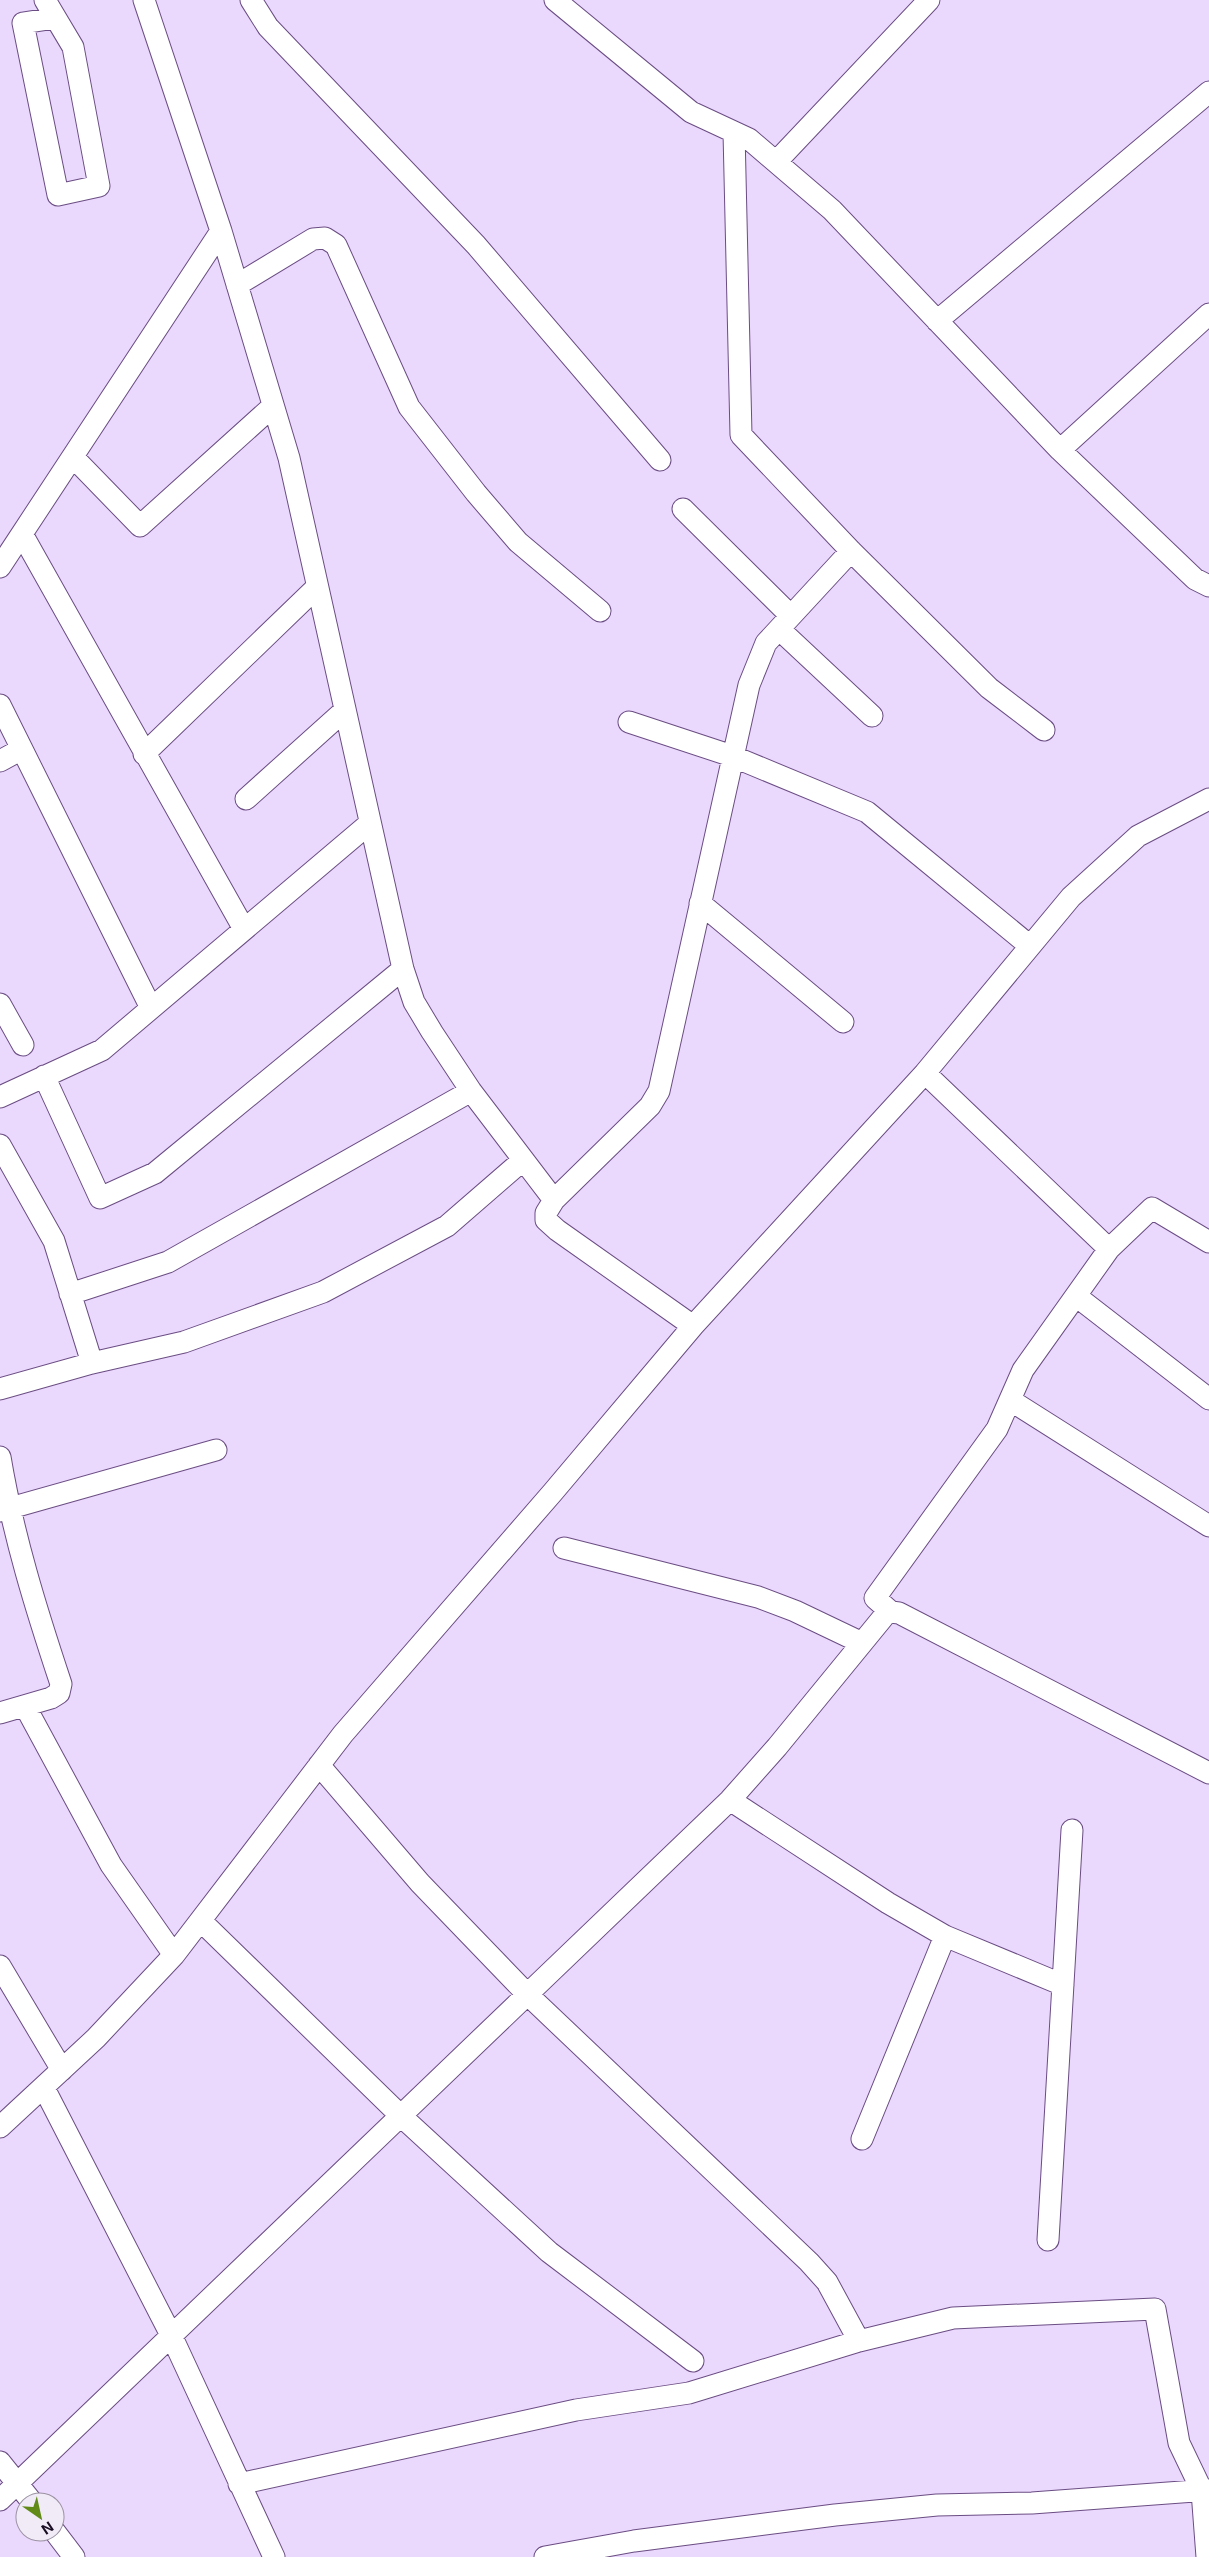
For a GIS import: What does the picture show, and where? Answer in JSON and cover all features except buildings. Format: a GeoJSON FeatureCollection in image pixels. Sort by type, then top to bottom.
{"type":"FeatureCollection","features":[{"type":"Feature","properties":{"kind":"street"},"geometry":{"type":"LineString","coordinates":[[144,0],[221,231],[288,458],[403,969],[414,1002],[471,1090],[554,1200]]}},
{"type":"Feature","properties":{"kind":"street"},"geometry":{"type":"LineString","coordinates":[[251,0],[268,27],[476,245],[660,460]]}},
{"type":"Feature","properties":{"kind":"street"},"geometry":{"type":"LineString","coordinates":[[555,0],[691,112],[750,139],[832,210],[1060,450],[1204,577]]}},
{"type":"Feature","properties":{"kind":"street"},"geometry":{"type":"LineString","coordinates":[[776,162],[929,0]]}},
{"type":"Feature","properties":{"kind":"street"},"geometry":{"type":"LineString","coordinates":[[50,9],[73,46],[99,186],[58,195],[23,23],[50,9]]}},
{"type":"Feature","properties":{"kind":"street"},"geometry":{"type":"LineString","coordinates":[[937,321],[1209,92]]}},
{"type":"Feature","properties":{"kind":"street"},"geometry":{"type":"LineString","coordinates":[[734,132],[741,434],[850,551],[989,688],[1044,730]]}},
{"type":"Feature","properties":{"kind":"street"},"geometry":{"type":"LineString","coordinates":[[0,568],[221,231]]}},
{"type":"Feature","properties":{"kind":"street"},"geometry":{"type":"LineString","coordinates":[[237,285],[313,239],[325,238],[336,245],[408,407],[476,493],[518,542],[600,611]]}},
{"type":"Feature","properties":{"kind":"street"},"geometry":{"type":"LineString","coordinates":[[1060,450],[1209,314]]}},
{"type":"Feature","properties":{"kind":"street"},"geometry":{"type":"LineString","coordinates":[[73,456],[140,526],[273,406]]}},
{"type":"Feature","properties":{"kind":"street"},"geometry":{"type":"LineString","coordinates":[[684,509],[785,623],[872,716]]}},
{"type":"Feature","properties":{"kind":"street"},"geometry":{"type":"LineString","coordinates":[[22,534],[244,930]]}},
{"type":"Feature","properties":{"kind":"street"},"geometry":{"type":"LineString","coordinates":[[693,1326],[551,1225],[546,1220],[546,1213],[554,1200],[650,1106],[659,1091],[749,685],[766,643],[850,551]]}},
{"type":"Feature","properties":{"kind":"street"},"geometry":{"type":"LineString","coordinates":[[144,754],[318,587]]}},
{"type":"Feature","properties":{"kind":"street"},"geometry":{"type":"LineString","coordinates":[[0,705],[151,1008]]}},
{"type":"Feature","properties":{"kind":"street"},"geometry":{"type":"LineString","coordinates":[[246,800],[345,710]]}},
{"type":"Feature","properties":{"kind":"street"},"geometry":{"type":"LineString","coordinates":[[630,722],[732,756],[867,812],[1030,946]]}},
{"type":"Feature","properties":{"kind":"street"},"geometry":{"type":"LineString","coordinates":[[0,761],[22,749]]}},
{"type":"Feature","properties":{"kind":"street"},"geometry":{"type":"LineString","coordinates":[[0,2128],[96,2038],[174,1955],[343,1734],[553,1492],[693,1326],[925,1073],[1070,897],[1138,836],[1209,799]]}},
{"type":"Feature","properties":{"kind":"street"},"geometry":{"type":"LineString","coordinates":[[0,1097],[102,1050],[370,823]]}},
{"type":"Feature","properties":{"kind":"street"},"geometry":{"type":"LineString","coordinates":[[700,903],[843,1022]]}},
{"type":"Feature","properties":{"kind":"street"},"geometry":{"type":"LineString","coordinates":[[44,1076],[100,1198],[155,1173],[403,969]]}},
{"type":"Feature","properties":{"kind":"street"},"geometry":{"type":"LineString","coordinates":[[0,1004],[23,1045]]}},
{"type":"Feature","properties":{"kind":"street"},"geometry":{"type":"LineString","coordinates":[[925,1073],[1109,1249]]}},
{"type":"Feature","properties":{"kind":"street"},"geometry":{"type":"LineString","coordinates":[[70,1294],[168,1262],[471,1090]]}},
{"type":"Feature","properties":{"kind":"street"},"geometry":{"type":"LineString","coordinates":[[0,1145],[54,1241],[92,1363]]}},
{"type":"Feature","properties":{"kind":"street"},"geometry":{"type":"LineString","coordinates":[[0,1389],[92,1363],[184,1342],[322,1292],[448,1226],[523,1160]]}},
{"type":"Feature","properties":{"kind":"street"},"geometry":{"type":"LineString","coordinates":[[1209,1242],[1152,1208],[1109,1249],[1023,1370],[997,1429],[875,1598],[891,1612],[899,1613],[1209,1773]]}},
{"type":"Feature","properties":{"kind":"street"},"geometry":{"type":"LineString","coordinates":[[1076,1296],[1209,1399]]}},
{"type":"Feature","properties":{"kind":"street"},"geometry":{"type":"LineString","coordinates":[[1010,1400],[1209,1526]]}},
{"type":"Feature","properties":{"kind":"street"},"geometry":{"type":"LineString","coordinates":[[4,1510],[216,1450]]}},
{"type":"Feature","properties":{"kind":"street"},"geometry":{"type":"LineString","coordinates":[[0,1457],[4,1510],[61,1684],[59,1693],[0,1713]]}},
{"type":"Feature","properties":{"kind":"street"},"geometry":{"type":"LineString","coordinates":[[564,1548],[758,1597],[795,1611],[862,1643]]}},
{"type":"Feature","properties":{"kind":"street"},"geometry":{"type":"LineString","coordinates":[[0,2500],[730,1800],[777,1747],[885,1616],[891,1612]]}},
{"type":"Feature","properties":{"kind":"street"},"geometry":{"type":"LineString","coordinates":[[25,1706],[110,1865],[174,1955]]}},
{"type":"Feature","properties":{"kind":"street"},"geometry":{"type":"LineString","coordinates":[[319,1765],[420,1884],[527,1994],[809,2262],[827,2282],[859,2341]]}},
{"type":"Feature","properties":{"kind":"street"},"geometry":{"type":"LineString","coordinates":[[730,1800],[888,1903],[945,1936],[1063,1985]]}},
{"type":"Feature","properties":{"kind":"street"},"geometry":{"type":"LineString","coordinates":[[1048,2240],[1072,1830]]}},
{"type":"Feature","properties":{"kind":"street"},"geometry":{"type":"LineString","coordinates":[[201,1921],[401,2116],[548,2252],[693,2361]]}},
{"type":"Feature","properties":{"kind":"street"},"geometry":{"type":"LineString","coordinates":[[862,2139],[945,1936]]}},
{"type":"Feature","properties":{"kind":"street"},"geometry":{"type":"LineString","coordinates":[[0,1966],[62,2070]]}},
{"type":"Feature","properties":{"kind":"street"},"geometry":{"type":"LineString","coordinates":[[44,2088],[172,2337],[274,2557]]}},
{"type":"Feature","properties":{"kind":"street"},"geometry":{"type":"LineString","coordinates":[[239,2484],[576,2410],[689,2393],[859,2341],[953,2318],[1155,2309],[1179,2443],[1205,2490],[1207,2557]]}},
{"type":"Feature","properties":{"kind":"street"},"geometry":{"type":"LineString","coordinates":[[0,2462],[24,2492]]}},
{"type":"Feature","properties":{"kind":"street"},"geometry":{"type":"LineString","coordinates":[[545,2557],[634,2541],[853,2513],[937,2505],[1032,2503],[1205,2490]]}},
{"type":"Feature","properties":{"kind":"street"},"geometry":{"type":"LineString","coordinates":[[62,2542],[74,2557]]}}]}
